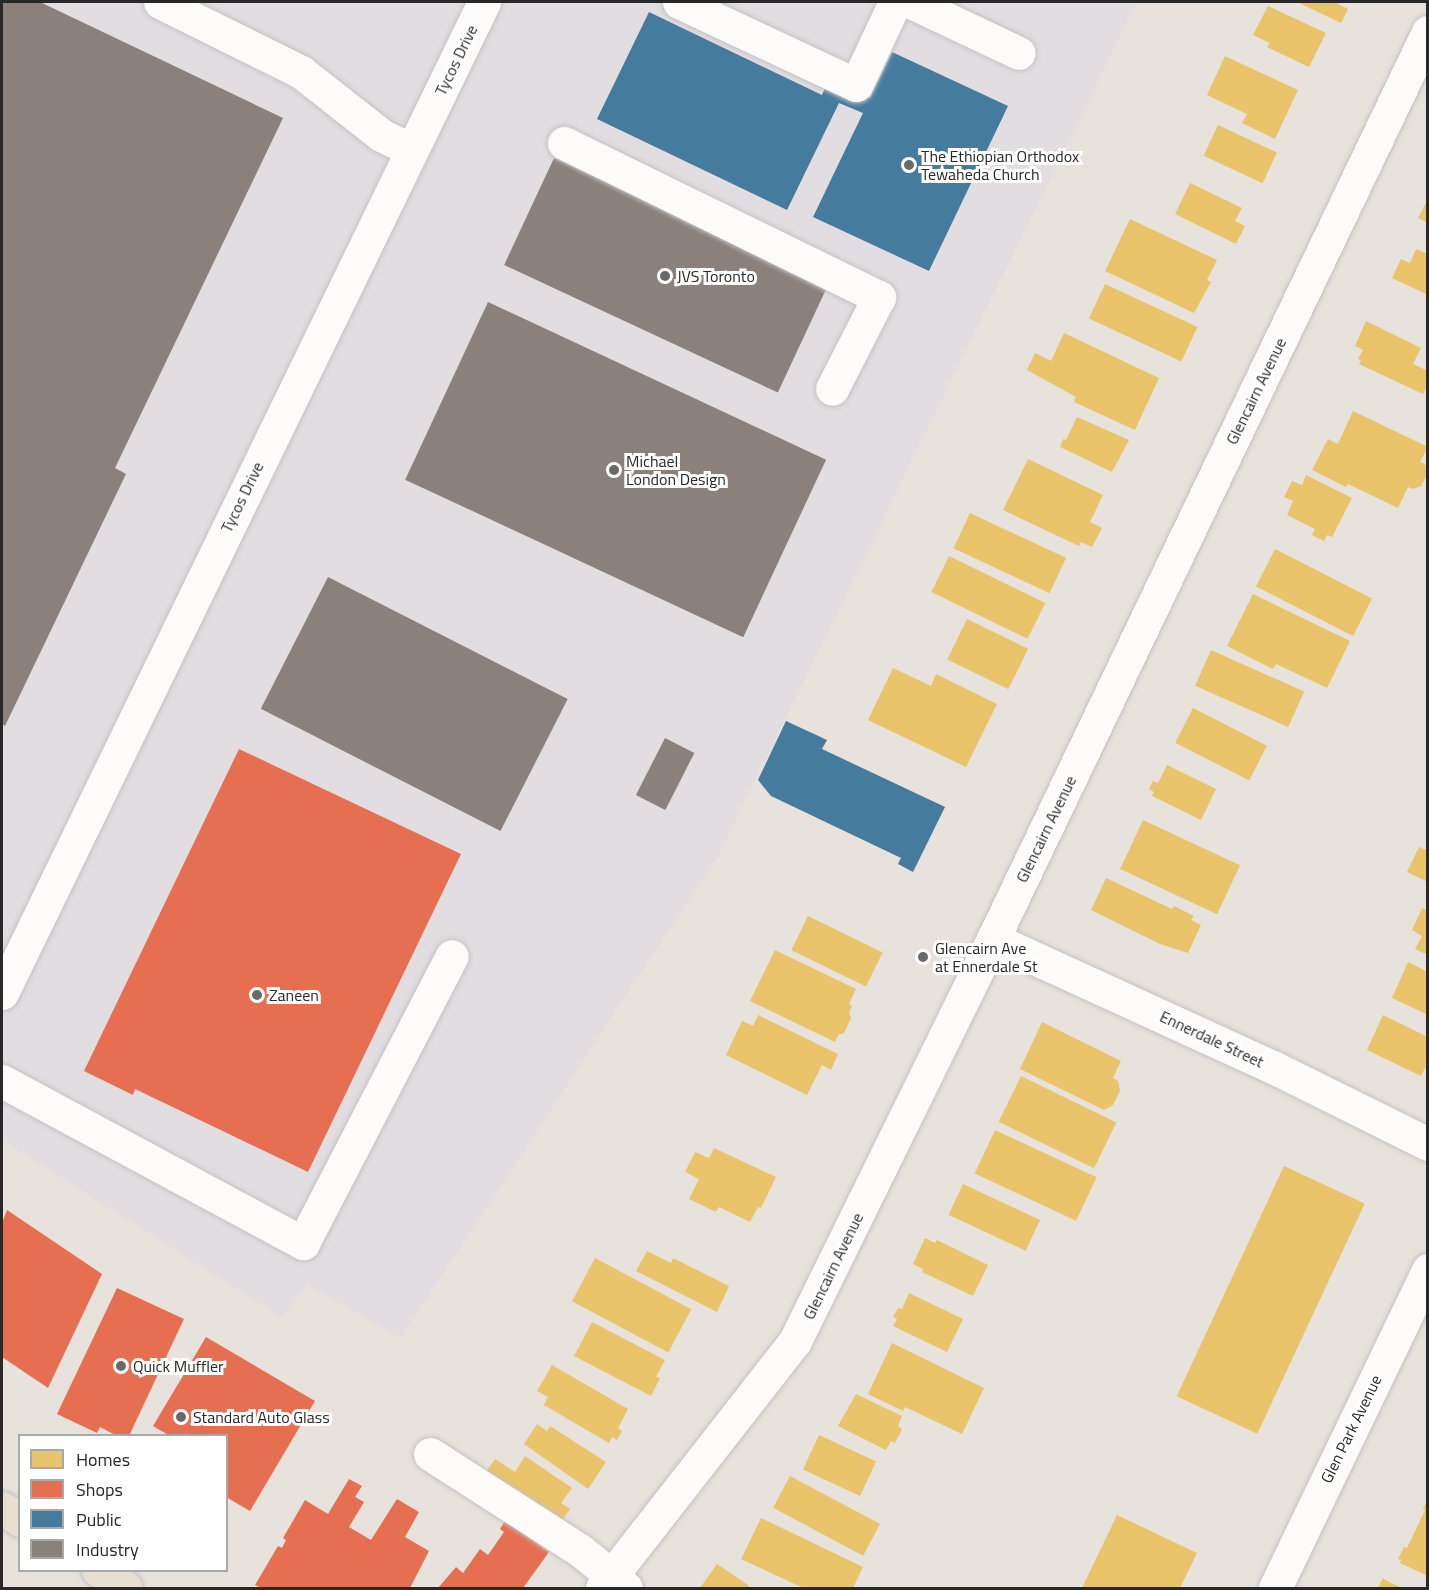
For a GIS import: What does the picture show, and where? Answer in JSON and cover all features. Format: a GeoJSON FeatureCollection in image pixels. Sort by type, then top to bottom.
{"type":"FeatureCollection","features":[{"type":"Feature","properties":{"kind":"main road"},"geometry":{"type":"LineString","coordinates":[[101,1572],[126,1588]]}},
{"type":"Feature","properties":{"kind":"street"},"geometry":{"type":"LineString","coordinates":[[160,2],[301,72],[381,135],[412,150]]}},
{"type":"Feature","properties":{"kind":"street","name":"Tycos Drive"},"geometry":{"type":"LineString","coordinates":[[2,993],[484,2]]}},
{"type":"Feature","properties":{"kind":"street"},"geometry":{"type":"LineString","coordinates":[[679,2],[856,85],[895,2]]}},
{"type":"Feature","properties":{"kind":"street"},"geometry":{"type":"LineString","coordinates":[[911,2],[1019,53]]}},
{"type":"Feature","properties":{"kind":"street","name":"Glencairn Avenue"},"geometry":{"type":"LineString","coordinates":[[614,1585],[795,1341],[993,939],[1428,32]]}},
{"type":"Feature","properties":{"kind":"street"},"geometry":{"type":"LineString","coordinates":[[564,143],[879,297],[832,389]]}},
{"type":"Feature","properties":{"kind":"street","name":"Ennerdale Street"},"geometry":{"type":"LineString","coordinates":[[993,939],[1275,1068],[1428,1144]]}},
{"type":"Feature","properties":{"kind":"street"},"geometry":{"type":"LineString","coordinates":[[2,1081],[303,1243],[452,956]]}},
{"type":"Feature","properties":{"kind":"street","name":"Glen Park Avenue"},"geometry":{"type":"LineString","coordinates":[[1275,1588],[1428,1270]]}},
{"type":"Feature","properties":{"kind":"street"},"geometry":{"type":"LineString","coordinates":[[430,1454],[581,1551],[614,1585]]}},
{"type":"Feature","properties":{"kind":"shaded area"},"geometry":{"type":"Polygon","coordinates":[[[2,2],[1137,2],[718,856],[401,1338],[308,1285],[281,1317],[2,1140],[2,2]]]}},
{"type":"Feature","properties":{"kind":"building: Homes"},"geometry":{"type":"Polygon","coordinates":[[[1297,2],[1339,2],[1338,4],[1348,9],[1341,23],[1297,2]]]}},
{"type":"Feature","properties":{"kind":"building: Homes"},"geometry":{"type":"Polygon","coordinates":[[[1268,6],[1326,33],[1309,67],[1267,47],[1270,43],[1253,35],[1268,6]]]}},
{"type":"Feature","properties":{"kind":"building: Homes"},"geometry":{"type":"Polygon","coordinates":[[[1225,56],[1298,90],[1275,139],[1242,123],[1247,114],[1207,95],[1225,56]]]}},
{"type":"Feature","properties":{"kind":"building: Homes"},"geometry":{"type":"Polygon","coordinates":[[[1218,125],[1277,152],[1263,183],[1204,156],[1218,125]]]}},
{"type":"Feature","properties":{"kind":"building: Homes"},"geometry":{"type":"Polygon","coordinates":[[[1190,183],[1242,208],[1235,221],[1245,226],[1236,244],[1175,214],[1190,183]]]}},
{"type":"Feature","properties":{"kind":"building: Homes"},"geometry":{"type":"Polygon","coordinates":[[[1428,199],[1428,223],[1418,218],[1428,199]]]}},
{"type":"Feature","properties":{"kind":"building: Homes"},"geometry":{"type":"Polygon","coordinates":[[[1130,219],[1217,260],[1207,280],[1211,282],[1194,313],[1105,271],[1130,219]]]}},
{"type":"Feature","properties":{"kind":"building: Homes"},"geometry":{"type":"Polygon","coordinates":[[[1416,249],[1428,254],[1428,295],[1392,278],[1401,259],[1410,263],[1416,249]]]}},
{"type":"Feature","properties":{"kind":"building: Homes"},"geometry":{"type":"Polygon","coordinates":[[[1105,284],[1197,327],[1181,362],[1089,318],[1105,284]]]}},
{"type":"Feature","properties":{"kind":"building: Homes"},"geometry":{"type":"Polygon","coordinates":[[[1366,321],[1421,348],[1413,364],[1428,371],[1428,384],[1423,394],[1359,364],[1361,360],[1358,359],[1363,350],[1355,346],[1366,321]]]}},
{"type":"Feature","properties":{"kind":"building: Homes"},"geometry":{"type":"Polygon","coordinates":[[[1064,333],[1159,378],[1135,430],[1074,402],[1076,397],[1027,370],[1035,353],[1051,361],[1064,333]]]}},
{"type":"Feature","properties":{"kind":"building: Homes"},"geometry":{"type":"Polygon","coordinates":[[[1353,411],[1428,447],[1420,462],[1425,464],[1428,473],[1421,486],[1413,489],[1408,487],[1398,508],[1348,484],[1346,487],[1312,470],[1328,439],[1338,444],[1353,411]]]}},
{"type":"Feature","properties":{"kind":"building: Homes"},"geometry":{"type":"Polygon","coordinates":[[[1077,417],[1129,440],[1112,472],[1060,447],[1077,417]]]}},
{"type":"Feature","properties":{"kind":"building: Homes"},"geometry":{"type":"Polygon","coordinates":[[[1028,459],[1103,495],[1090,522],[1102,528],[1092,547],[1081,542],[1079,546],[1003,510],[1028,459]]]}},
{"type":"Feature","properties":{"kind":"building: Homes"},"geometry":{"type":"Polygon","coordinates":[[[1306,475],[1352,498],[1332,537],[1327,535],[1324,541],[1312,535],[1315,529],[1287,515],[1293,501],[1284,497],[1292,481],[1302,485],[1306,475]]]}},
{"type":"Feature","properties":{"kind":"building: Homes"},"geometry":{"type":"Polygon","coordinates":[[[970,513],[1066,558],[1050,593],[954,548],[970,513]]]}},
{"type":"Feature","properties":{"kind":"building: Homes"},"geometry":{"type":"Polygon","coordinates":[[[1275,549],[1372,598],[1353,636],[1256,586],[1275,549]]]}},
{"type":"Feature","properties":{"kind":"building: Homes"},"geometry":{"type":"Polygon","coordinates":[[[949,556],[1045,603],[1028,639],[931,592],[949,556]]]}},
{"type":"Feature","properties":{"kind":"building: Homes"},"geometry":{"type":"Polygon","coordinates":[[[1253,594],[1350,641],[1327,688],[1276,664],[1273,669],[1227,646],[1253,594]]]}},
{"type":"Feature","properties":{"kind":"building: Homes"},"geometry":{"type":"Polygon","coordinates":[[[967,619],[1028,649],[1008,689],[947,659],[967,619]]]}},
{"type":"Feature","properties":{"kind":"building: Homes"},"geometry":{"type":"Polygon","coordinates":[[[1211,650],[1304,691],[1288,727],[1195,686],[1211,650]]]}},
{"type":"Feature","properties":{"kind":"building: Homes"},"geometry":{"type":"Polygon","coordinates":[[[893,668],[931,686],[936,674],[997,704],[966,767],[868,720],[893,668]]]}},
{"type":"Feature","properties":{"kind":"building: Homes"},"geometry":{"type":"Polygon","coordinates":[[[1193,708],[1267,746],[1249,780],[1175,743],[1193,708]]]}},
{"type":"Feature","properties":{"kind":"building: Homes"},"geometry":{"type":"Polygon","coordinates":[[[1167,765],[1216,789],[1201,820],[1152,796],[1154,792],[1149,789],[1153,781],[1158,783],[1167,765]]]}},
{"type":"Feature","properties":{"kind":"building: Homes"},"geometry":{"type":"Polygon","coordinates":[[[1143,820],[1240,865],[1217,914],[1120,869],[1143,820]]]}},
{"type":"Feature","properties":{"kind":"building: Homes"},"geometry":{"type":"Polygon","coordinates":[[[1419,847],[1428,851],[1428,882],[1407,872],[1419,847]]]}},
{"type":"Feature","properties":{"kind":"building: Homes"},"geometry":{"type":"Polygon","coordinates":[[[1106,878],[1172,909],[1174,906],[1194,916],[1191,920],[1201,925],[1188,953],[1160,944],[1091,910],[1106,878]]]}},
{"type":"Feature","properties":{"kind":"building: Homes"},"geometry":{"type":"Polygon","coordinates":[[[1422,908],[1428,911],[1428,955],[1415,949],[1422,936],[1412,930],[1422,908]]]}},
{"type":"Feature","properties":{"kind":"building: Homes"},"geometry":{"type":"Polygon","coordinates":[[[808,916],[883,952],[866,987],[791,950],[808,916]]]}},
{"type":"Feature","properties":{"kind":"building: Homes"},"geometry":{"type":"Polygon","coordinates":[[[775,950],[856,989],[849,1004],[852,1006],[849,1013],[851,1018],[844,1033],[838,1035],[835,1042],[750,1001],[775,950]]]}},
{"type":"Feature","properties":{"kind":"building: Homes"},"geometry":{"type":"Polygon","coordinates":[[[1408,962],[1428,972],[1428,1015],[1392,998],[1408,962]]]}},
{"type":"Feature","properties":{"kind":"building: Homes"},"geometry":{"type":"Polygon","coordinates":[[[758,1015],[838,1054],[831,1070],[822,1065],[807,1095],[726,1055],[742,1021],[753,1026],[758,1015]]]}},
{"type":"Feature","properties":{"kind":"building: Homes"},"geometry":{"type":"Polygon","coordinates":[[[1383,1015],[1428,1037],[1428,1062],[1421,1076],[1367,1050],[1383,1015]]]}},
{"type":"Feature","properties":{"kind":"building: Homes"},"geometry":{"type":"Polygon","coordinates":[[[1042,1022],[1121,1061],[1113,1078],[1118,1081],[1120,1091],[1113,1105],[1104,1110],[1020,1069],[1042,1022]]]}},
{"type":"Feature","properties":{"kind":"building: Homes"},"geometry":{"type":"Polygon","coordinates":[[[1021,1076],[1116,1122],[1094,1168],[999,1122],[1021,1076]]]}},
{"type":"Feature","properties":{"kind":"building: Homes"},"geometry":{"type":"Polygon","coordinates":[[[995,1130],[1097,1177],[1076,1221],[975,1174],[995,1130]]]}},
{"type":"Feature","properties":{"kind":"building: Homes"},"geometry":{"type":"Polygon","coordinates":[[[714,1148],[776,1177],[761,1208],[758,1207],[750,1222],[719,1207],[716,1212],[689,1199],[699,1179],[685,1172],[695,1152],[709,1158],[714,1148]]]}},
{"type":"Feature","properties":{"kind":"building: Homes"},"geometry":{"type":"Polygon","coordinates":[[[1284,1166],[1365,1204],[1257,1434],[1177,1396],[1284,1166]]]}},
{"type":"Feature","properties":{"kind":"building: Homes"},"geometry":{"type":"Polygon","coordinates":[[[963,1184],[1040,1220],[1026,1251],[949,1215],[963,1184]]]}},
{"type":"Feature","properties":{"kind":"building: Homes"},"geometry":{"type":"Polygon","coordinates":[[[925,1238],[935,1243],[937,1240],[988,1265],[973,1296],[922,1272],[923,1269],[913,1264],[925,1238]]]}},
{"type":"Feature","properties":{"kind":"building: Homes"},"geometry":{"type":"Polygon","coordinates":[[[647,1251],[671,1263],[673,1258],[729,1286],[717,1312],[636,1271],[647,1251]]]}},
{"type":"Feature","properties":{"kind":"building: Homes"},"geometry":{"type":"Polygon","coordinates":[[[595,1258],[691,1309],[668,1352],[572,1301],[595,1258]]]}},
{"type":"Feature","properties":{"kind":"building: Homes"},"geometry":{"type":"Polygon","coordinates":[[[909,1293],[963,1319],[947,1352],[893,1326],[897,1319],[893,1317],[898,1308],[902,1309],[909,1293]]]}},
{"type":"Feature","properties":{"kind":"building: Homes"},"geometry":{"type":"Polygon","coordinates":[[[592,1322],[665,1360],[656,1377],[660,1378],[651,1396],[574,1356],[592,1322]]]}},
{"type":"Feature","properties":{"kind":"building: Homes"},"geometry":{"type":"Polygon","coordinates":[[[892,1343],[984,1388],[962,1434],[905,1407],[903,1411],[868,1394],[892,1343]]]}},
{"type":"Feature","properties":{"kind":"building: Homes"},"geometry":{"type":"Polygon","coordinates":[[[552,1365],[628,1409],[618,1428],[622,1431],[617,1440],[612,1437],[609,1443],[544,1405],[548,1397],[537,1391],[552,1365]]]}},
{"type":"Feature","properties":{"kind":"building: Homes"},"geometry":{"type":"Polygon","coordinates":[[[856,1394],[902,1416],[898,1426],[902,1429],[895,1443],[891,1441],[886,1450],[838,1426],[856,1394]]]}},
{"type":"Feature","properties":{"kind":"building: Homes"},"geometry":{"type":"Polygon","coordinates":[[[537,1424],[547,1431],[550,1426],[606,1462],[588,1489],[524,1444],[537,1424]]]}},
{"type":"Feature","properties":{"kind":"building: Homes"},"geometry":{"type":"Polygon","coordinates":[[[819,1435],[876,1462],[860,1496],[803,1469],[819,1435]]]}},
{"type":"Feature","properties":{"kind":"building: Homes"},"geometry":{"type":"Polygon","coordinates":[[[525,1456],[572,1488],[561,1503],[570,1509],[558,1526],[483,1476],[495,1459],[515,1472],[525,1456]]]}},
{"type":"Feature","properties":{"kind":"building: Homes"},"geometry":{"type":"Polygon","coordinates":[[[790,1476],[880,1524],[863,1556],[773,1508],[790,1476]]]}},
{"type":"Feature","properties":{"kind":"building: Homes"},"geometry":{"type":"Polygon","coordinates":[[[1428,1498],[1428,1576],[1400,1563],[1401,1560],[1398,1559],[1404,1547],[1407,1548],[1425,1510],[1423,1509],[1428,1498]]]}},
{"type":"Feature","properties":{"kind":"building: Homes"},"geometry":{"type":"Polygon","coordinates":[[[1117,1515],[1197,1553],[1180,1588],[1082,1588],[1117,1515]]]}},
{"type":"Feature","properties":{"kind":"building: Homes"},"geometry":{"type":"Polygon","coordinates":[[[761,1518],[863,1567],[853,1588],[803,1588],[741,1559],[761,1518]]]}},
{"type":"Feature","properties":{"kind":"building: Homes"},"geometry":{"type":"Polygon","coordinates":[[[717,1564],[748,1585],[750,1588],[700,1588],[717,1564]]]}},
{"type":"Feature","properties":{"kind":"building: Homes"},"geometry":{"type":"Polygon","coordinates":[[[1383,1578],[1391,1583],[1403,1588],[1378,1588],[1383,1578]]]}},
{"type":"Feature","properties":{"kind":"building: Shops","name":"Zaneen"},"geometry":{"type":"Polygon","coordinates":[[[239,749],[461,854],[308,1172],[135,1089],[133,1095],[84,1071],[239,749]]]}},
{"type":"Feature","properties":{"kind":"building: Shops"},"geometry":{"type":"Polygon","coordinates":[[[7,1210],[102,1274],[48,1388],[2,1357],[2,1223],[7,1210]]]}},
{"type":"Feature","properties":{"kind":"building: Shops","name":"Quick Muffler"},"geometry":{"type":"Polygon","coordinates":[[[117,1288],[184,1319],[130,1434],[113,1434],[100,1427],[97,1433],[57,1414],[117,1288]]]}},
{"type":"Feature","properties":{"kind":"building: Shops"},"geometry":{"type":"Polygon","coordinates":[[[206,1337],[315,1401],[250,1511],[228,1498],[228,1434],[167,1434],[153,1426],[206,1337]]]}},
{"type":"Feature","properties":{"kind":"building: Shops"},"geometry":{"type":"Polygon","coordinates":[[[349,1479],[362,1486],[355,1497],[364,1502],[349,1527],[371,1540],[397,1499],[419,1512],[405,1537],[429,1551],[410,1588],[261,1588],[255,1585],[278,1546],[282,1548],[286,1540],[283,1538],[305,1500],[328,1514],[349,1479]]]}},
{"type":"Feature","properties":{"kind":"building: Shops"},"geometry":{"type":"Polygon","coordinates":[[[505,1521],[549,1552],[523,1588],[438,1588],[456,1567],[463,1573],[480,1549],[488,1555],[504,1532],[500,1529],[505,1521]]]}},
{"type":"Feature","properties":{"kind":"building: Public","name":"The Ethiopian Orthodox Tewaheda Church"},"geometry":{"type":"Polygon","coordinates":[[[649,12],[822,95],[829,79],[870,98],[892,52],[1008,106],[929,271],[813,217],[863,113],[839,103],[787,210],[597,119],[649,12]]]}},
{"type":"Feature","properties":{"kind":"building: Public"},"geometry":{"type":"Polygon","coordinates":[[[786,721],[827,740],[822,749],[945,807],[913,872],[898,864],[901,858],[771,796],[758,780],[786,721]]]}},
{"type":"Feature","properties":{"kind":"building: Industry"},"geometry":{"type":"Polygon","coordinates":[[[2,2],[40,2],[283,118],[115,468],[126,474],[5,726],[2,724],[2,2]]]}},
{"type":"Feature","properties":{"kind":"building: Industry","name":"JVS Toronto"},"geometry":{"type":"Polygon","coordinates":[[[554,158],[828,286],[778,393],[504,265],[554,158]]]}},
{"type":"Feature","properties":{"kind":"building: Industry","name":"Michael London Design"},"geometry":{"type":"Polygon","coordinates":[[[488,302],[826,460],[743,637],[405,480],[488,302]]]}},
{"type":"Feature","properties":{"kind":"building: Industry"},"geometry":{"type":"Polygon","coordinates":[[[328,577],[568,699],[500,831],[261,709],[328,577]]]}},
{"type":"Feature","properties":{"kind":"building: Industry"},"geometry":{"type":"Polygon","coordinates":[[[665,738],[694,753],[665,810],[636,795],[665,738]]]}},
{"type":"Feature","properties":{"kind":"place","name":"The Ethiopian Orthodox Tewaheda Church"},"geometry":{"type":"Point","coordinates":[909,165]}},
{"type":"Feature","properties":{"kind":"place","name":"JVS Toronto"},"geometry":{"type":"Point","coordinates":[665,276]}},
{"type":"Feature","properties":{"kind":"place","name":"Michael London Design"},"geometry":{"type":"Point","coordinates":[614,470]}},
{"type":"Feature","properties":{"kind":"place","name":"Glencairn Ave at Ennerdale St"},"geometry":{"type":"Point","coordinates":[923,957]}},
{"type":"Feature","properties":{"kind":"place","name":"Zaneen"},"geometry":{"type":"Point","coordinates":[257,995]}},
{"type":"Feature","properties":{"kind":"place","name":"Quick Muffler"},"geometry":{"type":"Point","coordinates":[121,1366]}},
{"type":"Feature","properties":{"kind":"place","name":"Standard Auto Glass"},"geometry":{"type":"Point","coordinates":[181,1417]}}]}
